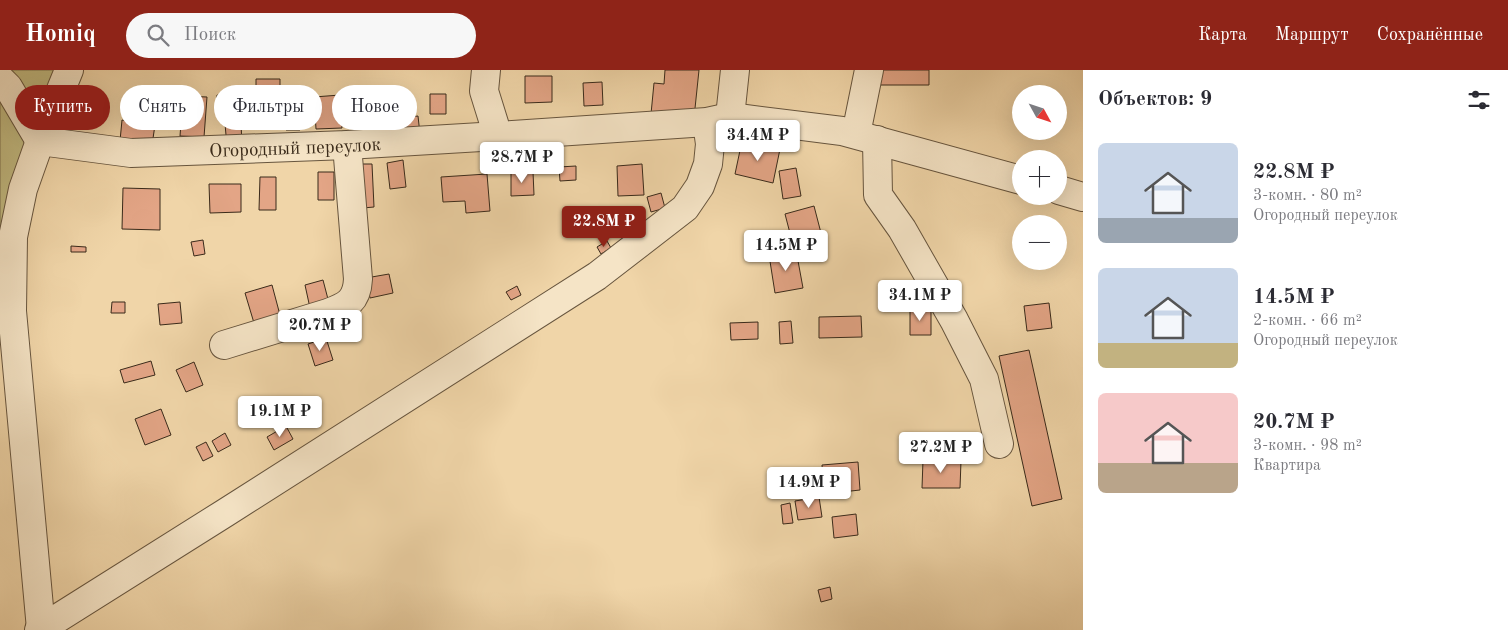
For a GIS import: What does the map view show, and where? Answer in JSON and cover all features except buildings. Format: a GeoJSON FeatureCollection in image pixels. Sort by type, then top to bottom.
{"type":"FeatureCollection","features":[{"type":"Feature","properties":{"kind":"street"},"geometry":{"type":"LineString","coordinates":[[69,70],[23,189],[13,237],[12,311],[40,629],[226,513],[597,276],[685,208],[700,186],[708,164],[710,144],[735,70]]}},
{"type":"Feature","properties":{"kind":"street"},"geometry":{"type":"LineString","coordinates":[[486,70],[484,91],[498,136]]}},
{"type":"Feature","properties":{"kind":"street"},"geometry":{"type":"LineString","coordinates":[[869,70],[866,137],[878,195],[902,229],[954,320],[984,379],[999,444]]}},
{"type":"Feature","properties":{"kind":"street"},"geometry":{"type":"LineString","coordinates":[[8,79],[40,141]]}},
{"type":"Feature","properties":{"kind":"street","name":"Огородный переулок"},"geometry":{"type":"LineString","coordinates":[[40,141],[131,153],[346,145],[498,136],[718,119],[842,131],[1012,178]]}},
{"type":"Feature","properties":{"kind":"street"},"geometry":{"type":"LineString","coordinates":[[224,345],[336,310],[344,307],[354,297],[358,290],[358,278],[346,145]]}},
{"type":"Feature","properties":{"kind":"street"},"geometry":{"type":"LineString","coordinates":[[1067,192],[1083,197]]}},
{"type":"Feature","properties":{"kind":"shaded area"},"geometry":{"type":"Polygon","coordinates":[[[0,70],[77,70],[70,85],[15,85],[15,130],[48,130],[0,230],[0,70]]]}}]}
